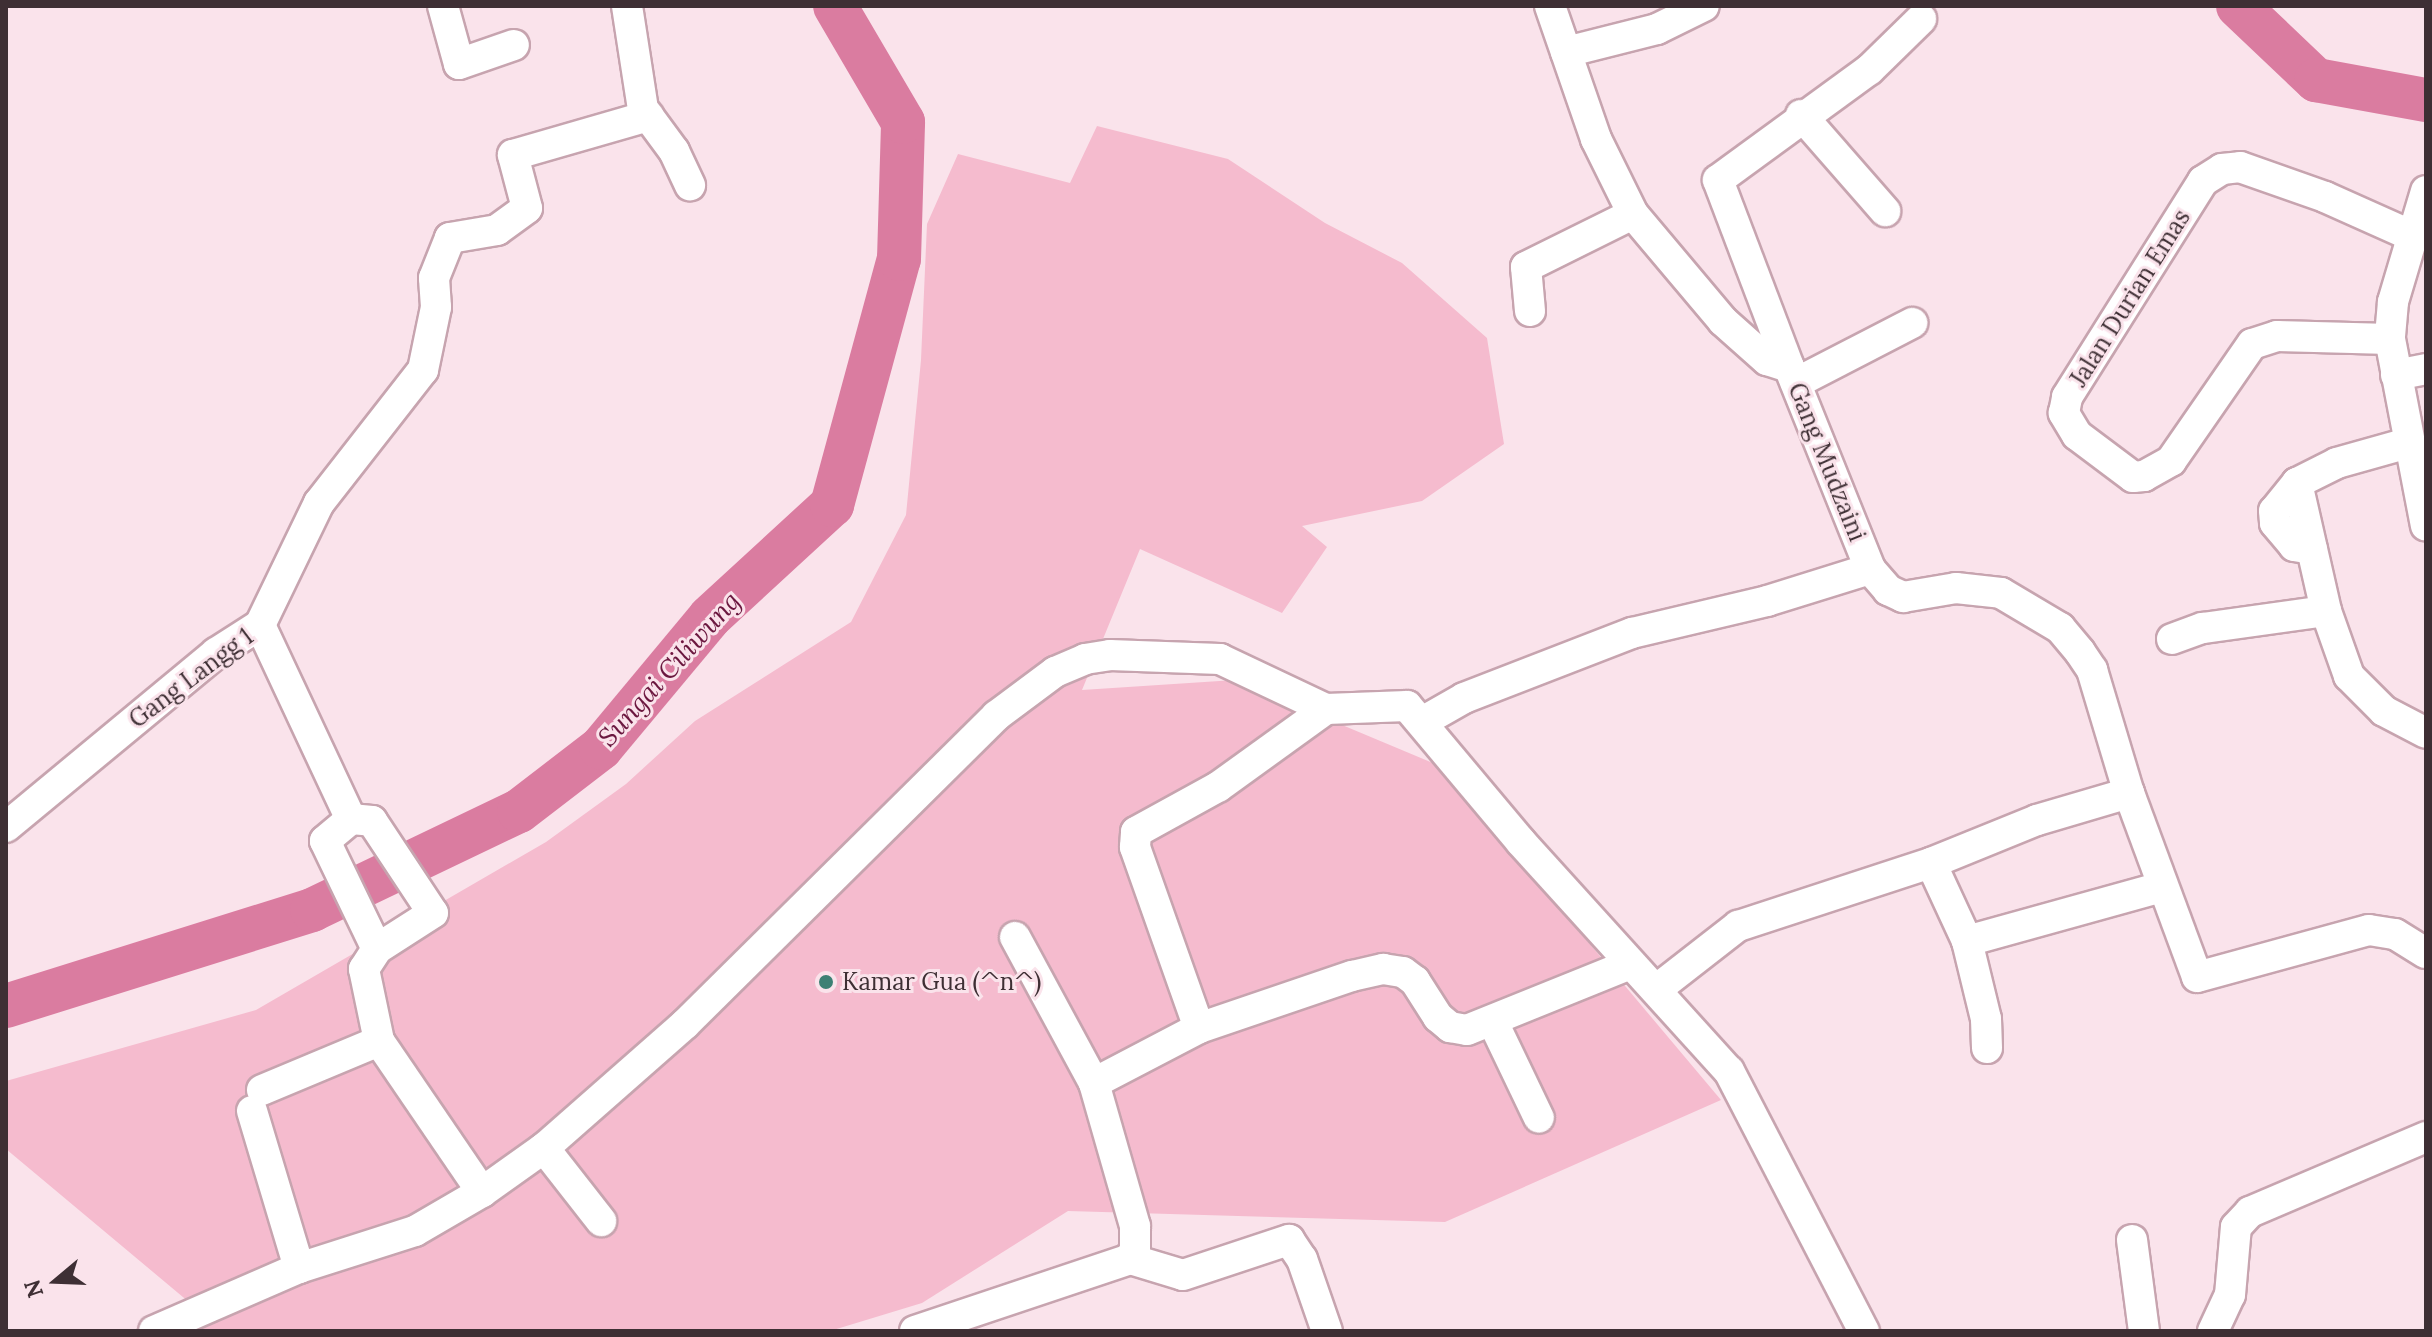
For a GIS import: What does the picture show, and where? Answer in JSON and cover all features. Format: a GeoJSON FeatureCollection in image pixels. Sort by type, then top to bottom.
{"type":"FeatureCollection","features":[{"type":"Feature","properties":{"kind":"street"},"geometry":{"type":"LineString","coordinates":[[443,6],[459,64],[514,45]]}},
{"type":"Feature","properties":{"kind":"street"},"geometry":{"type":"LineString","coordinates":[[627,6],[631,58],[648,116],[690,186]]}},
{"type":"Feature","properties":{"kind":"street","name":"Gang Mudzaini"},"geometry":{"type":"LineString","coordinates":[[1550,6],[1596,139],[1633,214],[1739,337],[1792,375],[1870,569]]}},
{"type":"Feature","properties":{"kind":"street"},"geometry":{"type":"LineString","coordinates":[[1566,52],[1657,29],[1704,6]]}},
{"type":"Feature","properties":{"kind":"street"},"geometry":{"type":"LineString","coordinates":[[1912,323],[1792,375],[1718,180],[1801,115],[1869,70],[1921,19]]}},
{"type":"Feature","properties":{"kind":"street"},"geometry":{"type":"LineString","coordinates":[[1801,115],[1885,211]]}},
{"type":"Feature","properties":{"kind":"street"},"geometry":{"type":"LineString","coordinates":[[260,625],[319,503],[423,370],[436,307],[434,278],[450,238],[497,230],[527,208],[513,155],[648,116]]}},
{"type":"Feature","properties":{"kind":"street","name":"Jalan Durian Emas"},"geometry":{"type":"LineString","coordinates":[[2390,339],[2277,336],[2252,344],[2171,461],[2144,476],[2133,477],[2077,435],[2064,413],[2067,397],[2203,181],[2222,169],[2240,167],[2297,187],[2414,252]]}},
{"type":"Feature","properties":{"kind":"street"},"geometry":{"type":"LineString","coordinates":[[2425,196],[2414,252],[2393,302],[2390,339],[2426,526]]}},
{"type":"Feature","properties":{"kind":"street"},"geometry":{"type":"LineString","coordinates":[[1530,311],[1526,267],[1633,214]]}},
{"type":"Feature","properties":{"kind":"street"},"geometry":{"type":"LineString","coordinates":[[2396,375],[2426,369]]}},
{"type":"Feature","properties":{"kind":"street"},"geometry":{"type":"LineString","coordinates":[[2408,443],[2337,463],[2297,483],[2337,650],[2363,694],[2426,733]]}},
{"type":"Feature","properties":{"kind":"street"},"geometry":{"type":"LineString","coordinates":[[1422,722],[1464,698],[1632,633],[1767,601],[1870,569],[1888,590],[1903,597],[1981,588],[2001,593],[2060,628],[2092,670],[2129,793],[2198,977],[2369,930],[2395,934],[2426,953]]}},
{"type":"Feature","properties":{"kind":"street"},"geometry":{"type":"LineString","coordinates":[[2172,639],[2203,628],[2326,611]]}},
{"type":"Feature","properties":{"kind":"street","name":"Gang Langg 1"},"geometry":{"type":"LineString","coordinates":[[6,827],[216,653],[260,625],[361,820],[433,913],[377,949]]}},
{"type":"Feature","properties":{"kind":"street"},"geometry":{"type":"LineString","coordinates":[[154,1331],[299,1268],[415,1231],[482,1192],[544,1148],[685,1024],[996,716],[1055,672],[1085,659],[1110,655],[1220,659],[1326,709],[1407,706],[1630,964],[1709,1047],[1747,1100],[1864,1331]]}},
{"type":"Feature","properties":{"kind":"street"},"geometry":{"type":"LineString","coordinates":[[1199,1028],[1134,839],[1144,827],[1218,787],[1326,709]]}},
{"type":"Feature","properties":{"kind":"street"},"geometry":{"type":"LineString","coordinates":[[1657,989],[1738,926],[1931,863],[2005,831],[2129,793]]}},
{"type":"Feature","properties":{"kind":"street"},"geometry":{"type":"LineString","coordinates":[[361,820],[325,841],[377,949],[364,969],[379,1041],[482,1192]]}},
{"type":"Feature","properties":{"kind":"street"},"geometry":{"type":"LineString","coordinates":[[1931,863],[1967,941],[1986,1019],[1987,1048]]}},
{"type":"Feature","properties":{"kind":"street"},"geometry":{"type":"LineString","coordinates":[[1967,941],[2162,887]]}},
{"type":"Feature","properties":{"kind":"street"},"geometry":{"type":"LineString","coordinates":[[1015,937],[1094,1083],[1135,1226],[1130,1259]]}},
{"type":"Feature","properties":{"kind":"street"},"geometry":{"type":"LineString","coordinates":[[1094,1083],[1199,1028],[1383,969],[1403,972],[1415,981],[1450,1027],[1467,1030],[1630,964]]}},
{"type":"Feature","properties":{"kind":"street"},"geometry":{"type":"LineString","coordinates":[[1493,1022],[1539,1118]]}},
{"type":"Feature","properties":{"kind":"street"},"geometry":{"type":"LineString","coordinates":[[299,1268],[257,1101],[379,1041]]}},
{"type":"Feature","properties":{"kind":"street"},"geometry":{"type":"LineString","coordinates":[[2213,1331],[2230,1295],[2236,1227],[2250,1212],[2426,1137]]}},
{"type":"Feature","properties":{"kind":"street"},"geometry":{"type":"LineString","coordinates":[[544,1148],[601,1221]]}},
{"type":"Feature","properties":{"kind":"street"},"geometry":{"type":"LineString","coordinates":[[915,1331],[1008,1318],[1130,1259],[1164,1273],[1183,1275],[1289,1240],[1302,1259],[1327,1331]]}},
{"type":"Feature","properties":{"kind":"street"},"geometry":{"type":"LineString","coordinates":[[2132,1240],[2144,1331]]}},
{"type":"Feature","properties":{"kind":"shaded area"},"geometry":{"type":"Polygon","coordinates":[[[1097,126],[1228,159],[1325,223],[1402,263],[1487,338],[1504,444],[1422,501],[1302,526],[1327,547],[1282,613],[1140,549],[1082,690],[1235,680],[1440,766],[1721,1100],[1445,1222],[1068,1211],[922,1303],[830,1331],[183,1331],[208,1318],[6,1149],[6,1081],[256,1010],[546,842],[626,784],[695,721],[851,622],[906,515],[921,360],[927,224],[958,154],[1070,183],[1097,126]]]}},
{"type":"Feature","properties":{"kind":"waterway","name":"Sungai Ciliwung"},"geometry":{"type":"LineString","coordinates":[[6,1006],[312,910],[519,811],[601,748],[710,617],[832,505],[899,259],[903,122],[835,6]]}},
{"type":"Feature","properties":{"kind":"waterway","name":"Sungai Ciliwung"},"geometry":{"type":"LineString","coordinates":[[2238,6],[2316,80],[2426,100]]}},
{"type":"Feature","properties":{"kind":"place","name":"Kamar Gua (^n^)"},"geometry":{"type":"Point","coordinates":[826,982]}}]}
